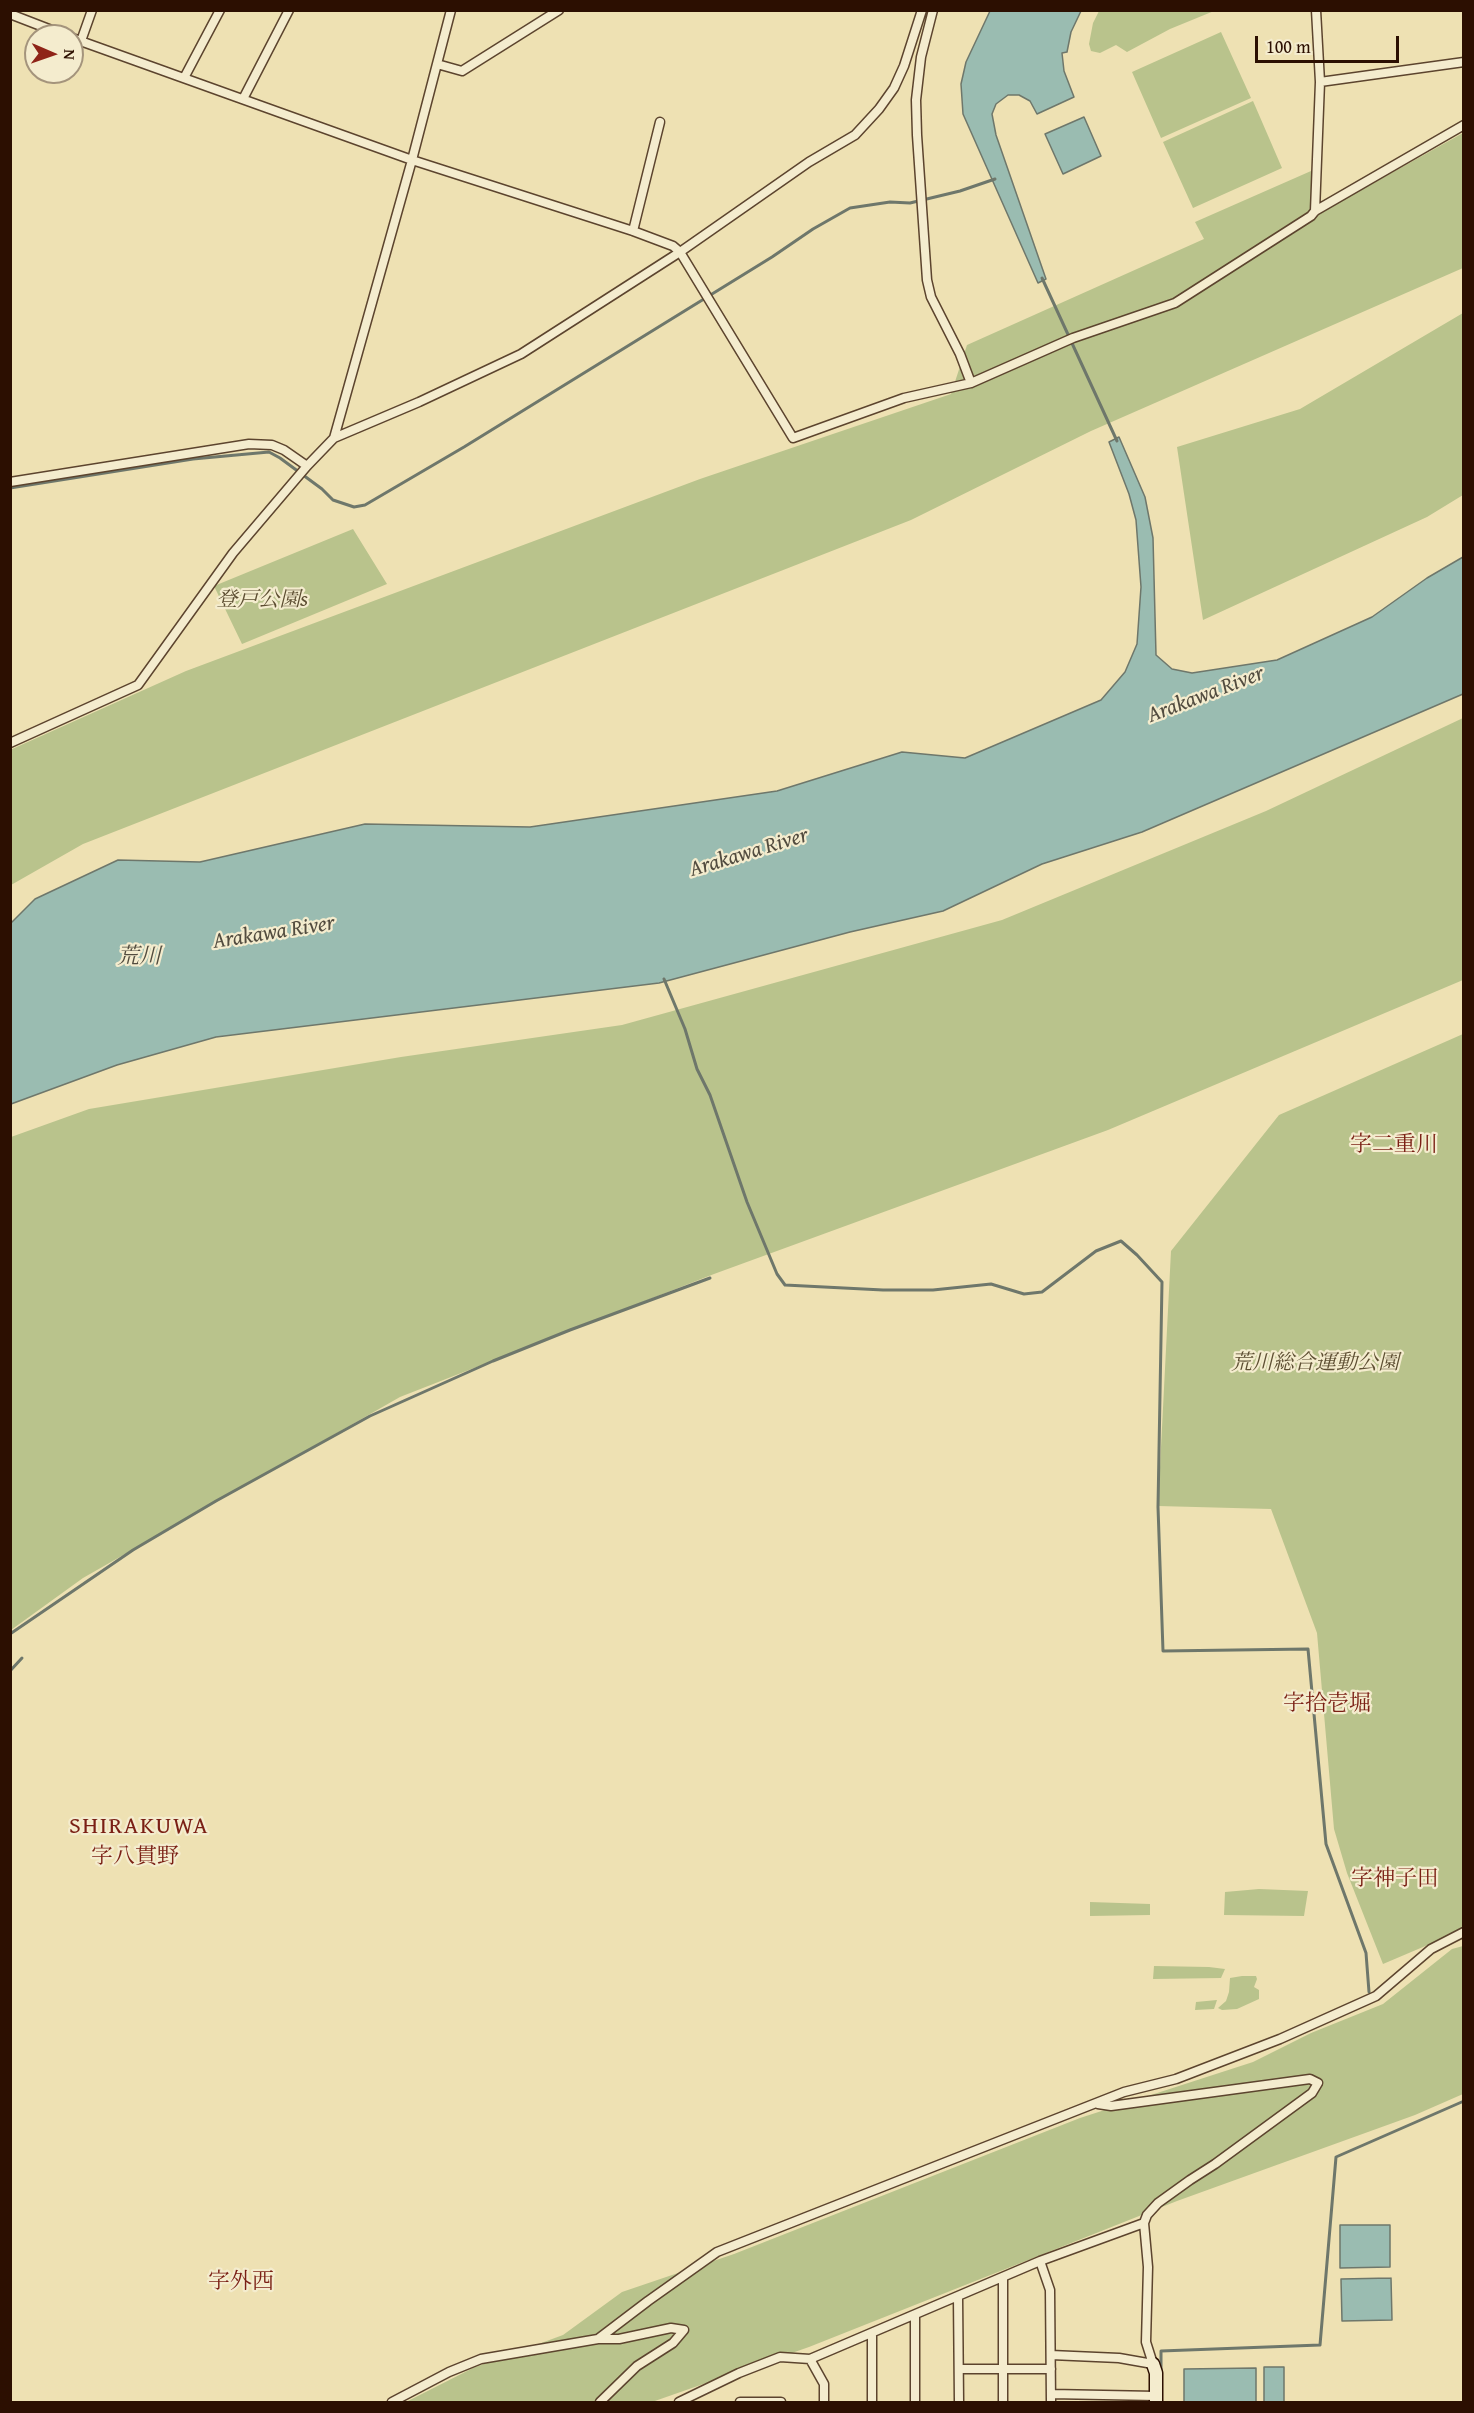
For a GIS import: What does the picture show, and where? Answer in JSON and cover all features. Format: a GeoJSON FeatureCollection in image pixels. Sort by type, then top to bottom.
{"type":"FeatureCollection","features":[{"type":"Feature","properties":{"kind":"street"},"geometry":{"type":"LineString","coordinates":[[84,24],[92,10]]}},
{"type":"Feature","properties":{"kind":"street"},"geometry":{"type":"LineString","coordinates":[[184,78],[220,10]]}},
{"type":"Feature","properties":{"kind":"street"},"geometry":{"type":"LineString","coordinates":[[243,99],[290,10]]}},
{"type":"Feature","properties":{"kind":"street"},"geometry":{"type":"LineString","coordinates":[[334,438],[412,160],[451,10]]}},
{"type":"Feature","properties":{"kind":"street"},"geometry":{"type":"LineString","coordinates":[[437,64],[462,71],[559,10]]}},
{"type":"Feature","properties":{"kind":"street"},"geometry":{"type":"LineString","coordinates":[[10,743],[138,684],[210,583],[307,466],[334,438],[428,398],[521,354],[680,252],[800,168],[855,135],[894,88],[904,66],[922,10]]}},
{"type":"Feature","properties":{"kind":"street"},"geometry":{"type":"LineString","coordinates":[[933,10],[921,57],[916,100],[927,280],[932,297],[960,354],[971,383]]}},
{"type":"Feature","properties":{"kind":"street"},"geometry":{"type":"LineString","coordinates":[[1315,211],[1320,82],[1316,10]]}},
{"type":"Feature","properties":{"kind":"street"},"geometry":{"type":"LineString","coordinates":[[10,14],[36,24]]}},
{"type":"Feature","properties":{"kind":"street"},"geometry":{"type":"LineString","coordinates":[[84,42],[412,160],[673,246],[680,252],[793,438],[904,398],[971,383],[1073,338],[1175,303],[1311,216],[1315,211],[1464,125]]}},
{"type":"Feature","properties":{"kind":"street"},"geometry":{"type":"LineString","coordinates":[[1320,82],[1464,62]]}},
{"type":"Feature","properties":{"kind":"street"},"geometry":{"type":"LineString","coordinates":[[633,231],[660,122]]}},
{"type":"Feature","properties":{"kind":"street"},"geometry":{"type":"LineString","coordinates":[[10,482],[249,444],[272,445],[284,450],[307,466]]}},
{"type":"Feature","properties":{"kind":"street"},"geometry":{"type":"LineString","coordinates":[[598,2339],[717,2252],[1124,2092],[1205,2069],[1365,2001],[1376,1996],[1431,1949],[1464,1932]]}},
{"type":"Feature","properties":{"kind":"street"},"geometry":{"type":"LineString","coordinates":[[1040,2261],[1050,2290],[1051,2398],[1156,2399],[1156,2373],[1146,2342],[1148,2267],[1144,2223],[1147,2215],[1158,2203],[1312,2093],[1318,2083],[1310,2079],[1111,2106],[1097,2104]]}},
{"type":"Feature","properties":{"kind":"street"},"geometry":{"type":"LineString","coordinates":[[679,2403],[738,2373],[780,2357],[810,2359],[1040,2261],[1144,2223]]}},
{"type":"Feature","properties":{"kind":"street"},"geometry":{"type":"LineString","coordinates":[[1003,2277],[1004,2403]]}},
{"type":"Feature","properties":{"kind":"street"},"geometry":{"type":"LineString","coordinates":[[958,2297],[959,2403]]}},
{"type":"Feature","properties":{"kind":"street"},"geometry":{"type":"LineString","coordinates":[[915,2315],[915,2403]]}},
{"type":"Feature","properties":{"kind":"street"},"geometry":{"type":"LineString","coordinates":[[392,2403],[449,2372],[481,2359],[598,2339],[619,2339],[671,2328],[684,2330],[673,2343],[637,2366],[600,2403]]}},
{"type":"Feature","properties":{"kind":"street"},"geometry":{"type":"LineString","coordinates":[[872,2333],[872,2403]]}},
{"type":"Feature","properties":{"kind":"street"},"geometry":{"type":"LineString","coordinates":[[1051,2355],[1119,2358],[1153,2364]]}},
{"type":"Feature","properties":{"kind":"street"},"geometry":{"type":"LineString","coordinates":[[810,2359],[824,2385],[824,2403]]}},
{"type":"Feature","properties":{"kind":"street"},"geometry":{"type":"LineString","coordinates":[[959,2369],[1051,2369]]}},
{"type":"Feature","properties":{"kind":"street"},"geometry":{"type":"LineString","coordinates":[[740,2403],[781,2403]]}},
{"type":"Feature","properties":{"kind":"green space"},"geometry":{"type":"Polygon","coordinates":[[[1099,10],[1214,11],[1170,29],[1127,52],[1116,45],[1100,53],[1091,51],[1089,44],[1093,23],[1099,10]]]}},
{"type":"Feature","properties":{"kind":"green space"},"geometry":{"type":"Polygon","coordinates":[[[1221,32],[1251,98],[1161,138],[1132,72],[1221,32]]]}},
{"type":"Feature","properties":{"kind":"green space"},"geometry":{"type":"Polygon","coordinates":[[[1253,101],[1282,168],[1193,208],[1163,142],[1253,101]]]}},
{"type":"Feature","properties":{"kind":"green space"},"geometry":{"type":"Polygon","coordinates":[[[1463,133],[1463,268],[1091,431],[911,520],[83,844],[11,885],[10,750],[186,671],[700,479],[951,394],[967,345],[1204,239],[1195,222],[1311,171],[1320,213],[1463,133]]]}},
{"type":"Feature","properties":{"kind":"green space"},"geometry":{"type":"Polygon","coordinates":[[[1463,313],[1463,495],[1427,517],[1203,620],[1177,447],[1300,409],[1463,313]]]}},
{"type":"Feature","properties":{"kind":"green space","name":"登戸公園s"},"geometry":{"type":"Polygon","coordinates":[[[353,529],[387,584],[242,644],[214,586],[353,529]]]}},
{"type":"Feature","properties":{"kind":"green space"},"geometry":{"type":"Polygon","coordinates":[[[1463,718],[1463,980],[1108,1130],[714,1274],[400,1397],[83,1578],[11,1630],[11,1137],[89,1109],[401,1057],[622,1025],[1002,920],[1266,811],[1463,718]]]}},
{"type":"Feature","properties":{"kind":"green space","name":"荒川総合運動公園"},"geometry":{"type":"Polygon","coordinates":[[[1463,1034],[1463,1930],[1383,1964],[1347,1873],[1334,1829],[1317,1633],[1271,1509],[1158,1506],[1171,1251],[1279,1115],[1463,1034]]]}},
{"type":"Feature","properties":{"kind":"green space"},"geometry":{"type":"Polygon","coordinates":[[[1259,1889],[1308,1891],[1304,1916],[1224,1915],[1225,1892],[1259,1889]]]}},
{"type":"Feature","properties":{"kind":"green space"},"geometry":{"type":"Polygon","coordinates":[[[1090,1902],[1150,1904],[1150,1915],[1090,1916],[1090,1902]]]}},
{"type":"Feature","properties":{"kind":"green space"},"geometry":{"type":"Polygon","coordinates":[[[1463,1946],[1463,2094],[1415,2115],[1177,2201],[809,2347],[652,2402],[406,2402],[473,2368],[563,2335],[622,2292],[734,2254],[1080,2118],[1253,2062],[1311,2033],[1383,2004],[1452,1949],[1463,1946]]]}},
{"type":"Feature","properties":{"kind":"green space"},"geometry":{"type":"Polygon","coordinates":[[[1154,1966],[1225,1969],[1221,1978],[1153,1979],[1154,1966]]]}},
{"type":"Feature","properties":{"kind":"green space"},"geometry":{"type":"Polygon","coordinates":[[[1256,1976],[1254,1987],[1259,1990],[1259,1999],[1237,2009],[1218,2008],[1226,2001],[1230,1978],[1256,1976]]]}},
{"type":"Feature","properties":{"kind":"green space"},"geometry":{"type":"Polygon","coordinates":[[[1217,2000],[1214,2009],[1195,2010],[1196,2002],[1217,2000]]]}},
{"type":"Feature","properties":{"kind":"water"},"geometry":{"type":"Polygon","coordinates":[[[990,11],[1081,11],[1071,32],[1067,52],[1062,53],[1064,71],[1074,97],[1037,114],[1030,101],[1019,95],[1008,95],[996,104],[992,114],[996,135],[1046,279],[1038,283],[963,114],[961,84],[966,62],[990,11]]]}},
{"type":"Feature","properties":{"kind":"water"},"geometry":{"type":"Polygon","coordinates":[[[1084,117],[1101,156],[1063,174],[1045,134],[1084,117]]]}},
{"type":"Feature","properties":{"kind":"water","name":"荒川"},"geometry":{"type":"Polygon","coordinates":[[[1119,437],[1145,497],[1153,538],[1156,655],[1172,669],[1192,673],[1277,660],[1372,617],[1427,578],[1463,557],[1463,694],[1142,832],[1042,864],[943,911],[850,932],[659,983],[216,1037],[117,1065],[11,1104],[11,923],[35,899],[118,860],[200,862],[365,824],[530,827],[777,791],[902,752],[965,758],[1101,700],[1125,672],[1137,644],[1141,587],[1136,520],[1129,494],[1109,442],[1119,437]]]}},
{"type":"Feature","properties":{"kind":"water"},"geometry":{"type":"Polygon","coordinates":[[[1340,2225],[1390,2225],[1390,2267],[1340,2268],[1340,2225]]]}},
{"type":"Feature","properties":{"kind":"water"},"geometry":{"type":"Polygon","coordinates":[[[1391,2278],[1392,2320],[1342,2321],[1341,2279],[1391,2278]]]}},
{"type":"Feature","properties":{"kind":"water"},"geometry":{"type":"Polygon","coordinates":[[[1264,2367],[1284,2367],[1284,2402],[1264,2402],[1264,2367]]]}},
{"type":"Feature","properties":{"kind":"water"},"geometry":{"type":"Polygon","coordinates":[[[1256,2368],[1256,2402],[1184,2402],[1184,2369],[1256,2368]]]}},
{"type":"Feature","properties":{"kind":"waterway"},"geometry":{"type":"LineString","coordinates":[[10,488],[193,459],[269,452],[322,489],[333,500],[354,507],[365,505],[464,447],[850,208],[890,202],[910,203],[960,191],[995,179]]}},
{"type":"Feature","properties":{"kind":"waterway"},"geometry":{"type":"LineString","coordinates":[[1042,278],[1117,441]]}},
{"type":"Feature","properties":{"kind":"waterway"},"geometry":{"type":"LineString","coordinates":[[664,979],[685,1029],[697,1069],[710,1095],[747,1202],[777,1274],[785,1285],[933,1290],[991,1284],[1024,1294],[1042,1292],[1096,1251],[1121,1241],[1162,1282],[1158,1507],[1163,1651],[1308,1649],[1326,1844],[1366,1953],[1369,1992]]}},
{"type":"Feature","properties":{"kind":"waterway"},"geometry":{"type":"LineString","coordinates":[[10,1634],[133,1550],[216,1501],[370,1416],[493,1361],[710,1278]]}},
{"type":"Feature","properties":{"kind":"waterway"},"geometry":{"type":"LineString","coordinates":[[10,1671],[22,1658]]}},
{"type":"Feature","properties":{"kind":"waterway"},"geometry":{"type":"LineString","coordinates":[[1161,2371],[1161,2351],[1320,2345],[1336,2157],[1464,2101]]}},
{"type":"Feature","properties":{"kind":"district","name":"字二重川"},"geometry":{"type":"Point","coordinates":[1394,1145]}},
{"type":"Feature","properties":{"kind":"district","name":"字拾壱堀"},"geometry":{"type":"Point","coordinates":[1327,1704]}},
{"type":"Feature","properties":{"kind":"district","name":"SHIRAKUWA"},"geometry":{"type":"Point","coordinates":[139,1827]}},
{"type":"Feature","properties":{"kind":"district","name":"字八貫野"},"geometry":{"type":"Point","coordinates":[135,1857]}},
{"type":"Feature","properties":{"kind":"district","name":"字神子田"},"geometry":{"type":"Point","coordinates":[1395,1879]}},
{"type":"Feature","properties":{"kind":"district","name":"字外西"},"geometry":{"type":"Point","coordinates":[241,2282]}},
{"type":"Feature","properties":{"kind":"water label","name":"Arakawa River"},"geometry":{"type":"Point","coordinates":[1206,695]}},
{"type":"Feature","properties":{"kind":"water label","name":"Arakawa River"},"geometry":{"type":"Point","coordinates":[749,853]}},
{"type":"Feature","properties":{"kind":"water label","name":"Arakawa River"},"geometry":{"type":"Point","coordinates":[274,933]}}]}
